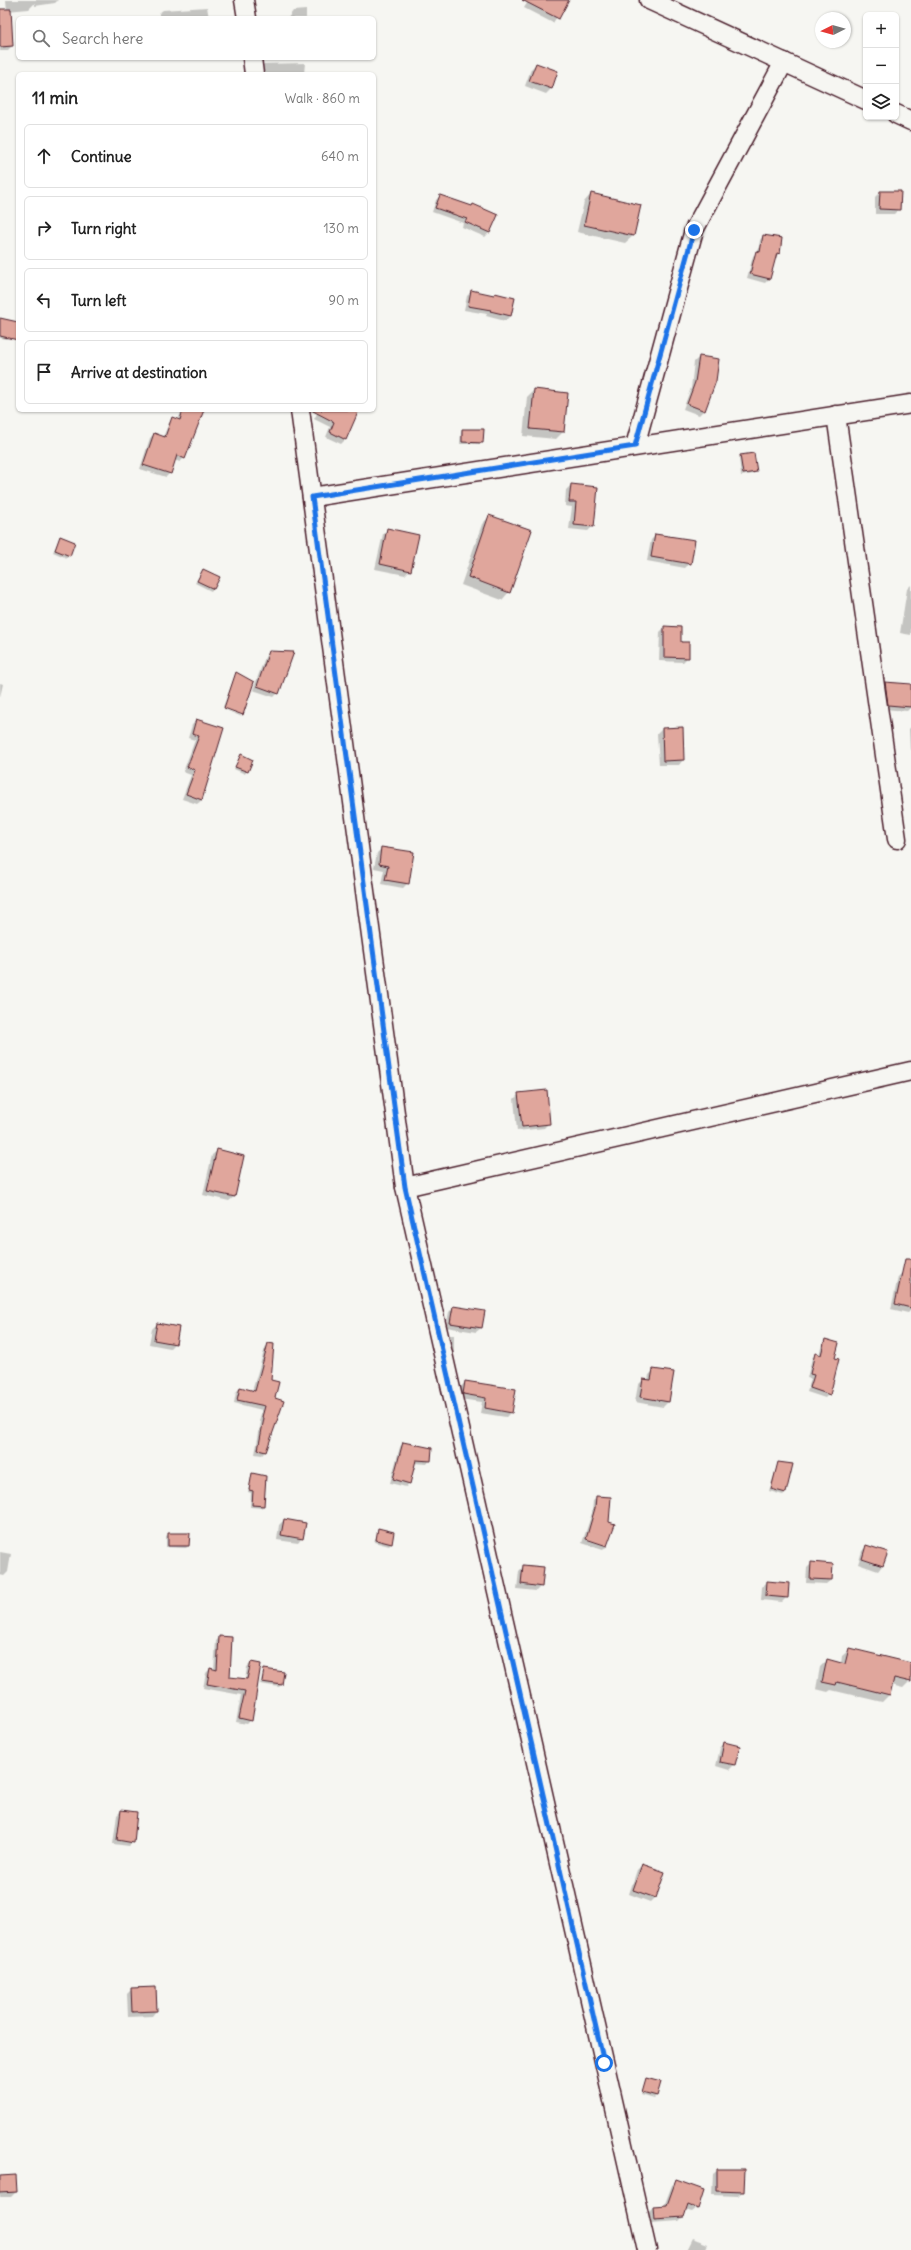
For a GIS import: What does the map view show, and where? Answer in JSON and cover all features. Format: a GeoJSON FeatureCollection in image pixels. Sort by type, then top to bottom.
{"type":"FeatureCollection","features":[{"type":"Feature","properties":{"kind":"street"},"geometry":{"type":"LineString","coordinates":[[244,0],[247,16]]}},
{"type":"Feature","properties":{"kind":"street"},"geometry":{"type":"LineString","coordinates":[[649,0],[863,99]]}},
{"type":"Feature","properties":{"kind":"street"},"geometry":{"type":"LineString","coordinates":[[252,60],[254,72]]}},
{"type":"Feature","properties":{"kind":"street"},"geometry":{"type":"LineString","coordinates":[[635,446],[694,230],[784,62]]}},
{"type":"Feature","properties":{"kind":"street"},"geometry":{"type":"LineString","coordinates":[[899,115],[911,121]]}},
{"type":"Feature","properties":{"kind":"street"},"geometry":{"type":"LineString","coordinates":[[312,497],[911,404]]}},
{"type":"Feature","properties":{"kind":"street"},"geometry":{"type":"LineString","coordinates":[[300,412],[405,1187],[647,2250]]}},
{"type":"Feature","properties":{"kind":"street"},"geometry":{"type":"LineString","coordinates":[[836,415],[897,839]]}},
{"type":"Feature","properties":{"kind":"street"},"geometry":{"type":"LineString","coordinates":[[405,1187],[911,1071]]}},
{"type":"Feature","properties":{"kind":"building"},"geometry":{"type":"Polygon","coordinates":[[[522,0],[569,0],[559,19],[522,0]]]}},
{"type":"Feature","properties":{"kind":"building"},"geometry":{"type":"Polygon","coordinates":[[[0,9],[11,9],[13,46],[0,47],[0,9]]]}},
{"type":"Feature","properties":{"kind":"building"},"geometry":{"type":"Polygon","coordinates":[[[536,63],[558,71],[552,89],[529,81],[536,63]]]}},
{"type":"Feature","properties":{"kind":"building"},"geometry":{"type":"Polygon","coordinates":[[[880,191],[901,191],[900,210],[879,209],[880,191]]]}},
{"type":"Feature","properties":{"kind":"building"},"geometry":{"type":"Polygon","coordinates":[[[591,193],[641,205],[634,236],[584,225],[591,193]]]}},
{"type":"Feature","properties":{"kind":"building"},"geometry":{"type":"Polygon","coordinates":[[[440,195],[472,206],[473,204],[498,215],[490,233],[465,222],[467,219],[435,208],[440,195]]]}},
{"type":"Feature","properties":{"kind":"building"},"geometry":{"type":"Polygon","coordinates":[[[763,235],[782,238],[780,254],[777,253],[770,279],[750,274],[756,251],[760,252],[763,235]]]}},
{"type":"Feature","properties":{"kind":"building"},"geometry":{"type":"Polygon","coordinates":[[[471,290],[494,295],[495,293],[515,298],[511,316],[490,311],[491,310],[468,306],[471,290]]]}},
{"type":"Feature","properties":{"kind":"building"},"geometry":{"type":"Polygon","coordinates":[[[0,318],[16,322],[16,340],[0,336],[0,318]]]}},
{"type":"Feature","properties":{"kind":"building"},"geometry":{"type":"Polygon","coordinates":[[[699,356],[719,359],[716,381],[705,411],[687,404],[695,382],[699,356]]]}},
{"type":"Feature","properties":{"kind":"building"},"geometry":{"type":"Polygon","coordinates":[[[534,389],[568,393],[564,432],[530,429],[534,389]]]}},
{"type":"Feature","properties":{"kind":"building"},"geometry":{"type":"Polygon","coordinates":[[[182,412],[203,412],[185,459],[177,455],[171,474],[143,465],[154,433],[165,437],[172,417],[180,420],[182,412]]]}},
{"type":"Feature","properties":{"kind":"building"},"geometry":{"type":"Polygon","coordinates":[[[315,412],[358,412],[346,440],[330,432],[334,422],[315,412]]]}},
{"type":"Feature","properties":{"kind":"building"},"geometry":{"type":"Polygon","coordinates":[[[462,429],[484,429],[483,443],[462,442],[462,429]]]}},
{"type":"Feature","properties":{"kind":"building"},"geometry":{"type":"Polygon","coordinates":[[[754,453],[757,472],[743,474],[740,455],[754,453]]]}},
{"type":"Feature","properties":{"kind":"building"},"geometry":{"type":"Polygon","coordinates":[[[571,484],[598,487],[594,527],[574,525],[576,502],[569,502],[571,484]]]}},
{"type":"Feature","properties":{"kind":"building"},"geometry":{"type":"Polygon","coordinates":[[[489,515],[532,530],[510,593],[468,577],[489,515]]]}},
{"type":"Feature","properties":{"kind":"building"},"geometry":{"type":"Polygon","coordinates":[[[387,528],[419,535],[411,571],[380,564],[387,528]]]}},
{"type":"Feature","properties":{"kind":"building"},"geometry":{"type":"Polygon","coordinates":[[[655,534],[695,540],[691,564],[651,557],[655,534]]]}},
{"type":"Feature","properties":{"kind":"building"},"geometry":{"type":"Polygon","coordinates":[[[60,536],[75,542],[70,556],[55,550],[60,536]]]}},
{"type":"Feature","properties":{"kind":"building"},"geometry":{"type":"Polygon","coordinates":[[[203,569],[220,577],[214,589],[197,581],[203,569]]]}},
{"type":"Feature","properties":{"kind":"building"},"geometry":{"type":"Polygon","coordinates":[[[664,626],[681,627],[681,642],[689,642],[689,658],[664,657],[664,626]]]}},
{"type":"Feature","properties":{"kind":"building"},"geometry":{"type":"Polygon","coordinates":[[[269,651],[294,652],[279,694],[257,686],[269,651]]]}},
{"type":"Feature","properties":{"kind":"building"},"geometry":{"type":"Polygon","coordinates":[[[236,672],[254,682],[243,715],[224,708],[236,672]]]}},
{"type":"Feature","properties":{"kind":"building"},"geometry":{"type":"Polygon","coordinates":[[[885,682],[911,684],[911,707],[888,705],[885,682]]]}},
{"type":"Feature","properties":{"kind":"building"},"geometry":{"type":"Polygon","coordinates":[[[196,719],[224,728],[202,800],[186,794],[195,770],[187,767],[199,736],[192,734],[196,719]]]}},
{"type":"Feature","properties":{"kind":"building"},"geometry":{"type":"Polygon","coordinates":[[[683,727],[684,760],[663,761],[662,728],[683,727]]]}},
{"type":"Feature","properties":{"kind":"building"},"geometry":{"type":"Polygon","coordinates":[[[241,754],[253,760],[248,772],[235,767],[241,754]]]}},
{"type":"Feature","properties":{"kind":"building"},"geometry":{"type":"Polygon","coordinates":[[[381,847],[414,852],[409,884],[385,880],[388,866],[379,864],[381,847]]]}},
{"type":"Feature","properties":{"kind":"building"},"geometry":{"type":"Polygon","coordinates":[[[547,1090],[550,1124],[522,1127],[518,1093],[547,1090]]]}},
{"type":"Feature","properties":{"kind":"building"},"geometry":{"type":"Polygon","coordinates":[[[217,1149],[244,1156],[235,1197],[207,1191],[217,1149]]]}},
{"type":"Feature","properties":{"kind":"building"},"geometry":{"type":"Polygon","coordinates":[[[905,1259],[911,1259],[911,1308],[895,1304],[905,1259]]]}},
{"type":"Feature","properties":{"kind":"building"},"geometry":{"type":"Polygon","coordinates":[[[453,1306],[485,1311],[482,1328],[450,1323],[453,1306]]]}},
{"type":"Feature","properties":{"kind":"building"},"geometry":{"type":"Polygon","coordinates":[[[157,1323],[179,1327],[176,1344],[154,1340],[157,1323]]]}},
{"type":"Feature","properties":{"kind":"building"},"geometry":{"type":"Polygon","coordinates":[[[825,1339],[839,1343],[835,1358],[839,1359],[830,1395],[810,1388],[814,1375],[810,1374],[815,1353],[821,1355],[825,1339]]]}},
{"type":"Feature","properties":{"kind":"building"},"geometry":{"type":"Polygon","coordinates":[[[268,1343],[274,1344],[271,1380],[279,1382],[275,1398],[284,1401],[266,1452],[258,1450],[264,1418],[262,1417],[265,1406],[237,1400],[240,1387],[255,1391],[268,1343]]]}},
{"type":"Feature","properties":{"kind":"building"},"geometry":{"type":"Polygon","coordinates":[[[653,1369],[674,1372],[669,1402],[640,1397],[643,1379],[651,1380],[653,1369]]]}},
{"type":"Feature","properties":{"kind":"building"},"geometry":{"type":"Polygon","coordinates":[[[465,1381],[516,1389],[512,1413],[485,1408],[486,1398],[463,1394],[465,1381]]]}},
{"type":"Feature","properties":{"kind":"building"},"geometry":{"type":"Polygon","coordinates":[[[403,1442],[432,1448],[431,1461],[416,1460],[410,1484],[393,1479],[403,1442]]]}},
{"type":"Feature","properties":{"kind":"building"},"geometry":{"type":"Polygon","coordinates":[[[778,1462],[793,1464],[786,1493],[771,1489],[778,1462]]]}},
{"type":"Feature","properties":{"kind":"building"},"geometry":{"type":"Polygon","coordinates":[[[252,1473],[266,1476],[264,1506],[252,1505],[253,1491],[249,1490],[252,1473]]]}},
{"type":"Feature","properties":{"kind":"building"},"geometry":{"type":"Polygon","coordinates":[[[596,1496],[611,1497],[609,1522],[615,1524],[607,1546],[586,1539],[595,1508],[596,1496]]]}},
{"type":"Feature","properties":{"kind":"building"},"geometry":{"type":"Polygon","coordinates":[[[284,1519],[306,1523],[303,1539],[281,1535],[284,1519]]]}},
{"type":"Feature","properties":{"kind":"building"},"geometry":{"type":"Polygon","coordinates":[[[378,1528],[394,1532],[392,1544],[376,1540],[378,1528]]]}},
{"type":"Feature","properties":{"kind":"building"},"geometry":{"type":"Polygon","coordinates":[[[168,1533],[190,1533],[189,1546],[168,1546],[168,1533]]]}},
{"type":"Feature","properties":{"kind":"building"},"geometry":{"type":"Polygon","coordinates":[[[866,1545],[888,1552],[883,1566],[862,1559],[866,1545]]]}},
{"type":"Feature","properties":{"kind":"building"},"geometry":{"type":"Polygon","coordinates":[[[811,1562],[833,1564],[832,1580],[810,1579],[811,1562]]]}},
{"type":"Feature","properties":{"kind":"building"},"geometry":{"type":"Polygon","coordinates":[[[523,1565],[544,1567],[542,1587],[521,1584],[523,1565]]]}},
{"type":"Feature","properties":{"kind":"building"},"geometry":{"type":"Polygon","coordinates":[[[767,1581],[789,1583],[788,1598],[766,1596],[767,1581]]]}},
{"type":"Feature","properties":{"kind":"building"},"geometry":{"type":"Polygon","coordinates":[[[219,1636],[232,1637],[230,1677],[247,1679],[251,1662],[261,1664],[252,1721],[239,1718],[245,1691],[207,1684],[210,1668],[217,1670],[219,1636]]]}},
{"type":"Feature","properties":{"kind":"building"},"geometry":{"type":"Polygon","coordinates":[[[849,1648],[911,1663],[911,1682],[894,1678],[890,1695],[837,1682],[836,1685],[822,1682],[827,1659],[845,1664],[849,1648]]]}},
{"type":"Feature","properties":{"kind":"building"},"geometry":{"type":"Polygon","coordinates":[[[264,1669],[284,1672],[282,1685],[262,1682],[264,1669]]]}},
{"type":"Feature","properties":{"kind":"building"},"geometry":{"type":"Polygon","coordinates":[[[724,1742],[740,1746],[735,1765],[720,1762],[724,1742]]]}},
{"type":"Feature","properties":{"kind":"building"},"geometry":{"type":"Polygon","coordinates":[[[121,1810],[137,1812],[134,1843],[117,1840],[121,1810]]]}},
{"type":"Feature","properties":{"kind":"building"},"geometry":{"type":"Polygon","coordinates":[[[642,1864],[665,1872],[656,1898],[633,1890],[642,1864]]]}},
{"type":"Feature","properties":{"kind":"building"},"geometry":{"type":"Polygon","coordinates":[[[156,1987],[157,2011],[132,2012],[131,1988],[156,1987]]]}},
{"type":"Feature","properties":{"kind":"building"},"geometry":{"type":"Polygon","coordinates":[[[646,2078],[661,2082],[657,2096],[642,2092],[646,2078]]]}},
{"type":"Feature","properties":{"kind":"building"},"geometry":{"type":"Polygon","coordinates":[[[717,2169],[745,2169],[744,2192],[717,2191],[717,2169]]]}},
{"type":"Feature","properties":{"kind":"building"},"geometry":{"type":"Polygon","coordinates":[[[16,2175],[17,2192],[0,2193],[0,2176],[16,2175]]]}},
{"type":"Feature","properties":{"kind":"building"},"geometry":{"type":"Polygon","coordinates":[[[676,2180],[704,2190],[698,2209],[688,2205],[684,2217],[654,2219],[653,2206],[667,2205],[676,2180]]]}},
{"type":"Feature","properties":{"kind":"route"},"geometry":{"type":"LineString","coordinates":[[604,2063],[405,1187],[312,497],[635,446],[694,230]]}}]}
